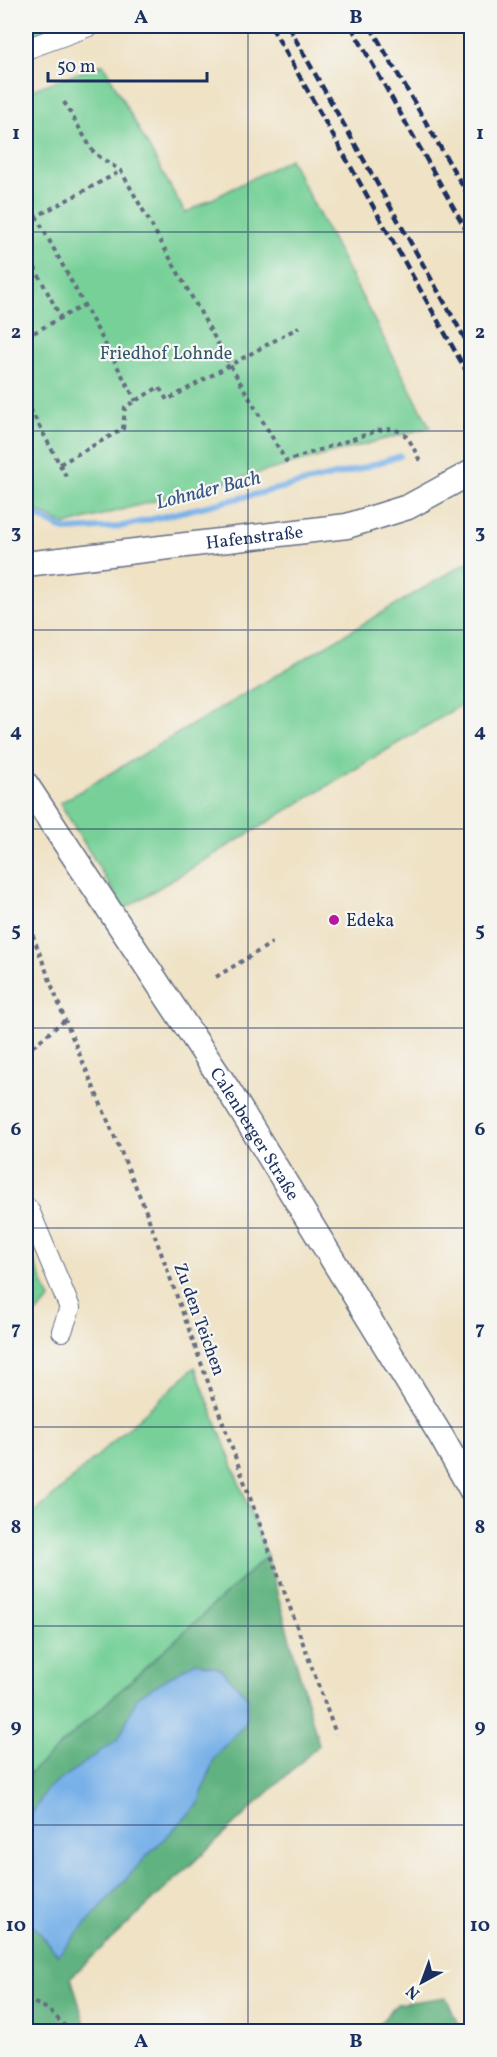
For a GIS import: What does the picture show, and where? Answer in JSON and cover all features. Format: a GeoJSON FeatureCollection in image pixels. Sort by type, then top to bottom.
{"type":"FeatureCollection","features":[{"type":"Feature","properties":{"kind":"street"},"geometry":{"type":"LineString","coordinates":[[26,49],[89,26]]}},
{"type":"Feature","properties":{"kind":"street","name":"Hafenstraße"},"geometry":{"type":"LineString","coordinates":[[26,564],[347,526],[408,507],[471,472]]}},
{"type":"Feature","properties":{"kind":"street","name":"Calenberger Straße"},"geometry":{"type":"LineString","coordinates":[[26,784],[229,1091],[441,1436],[471,1491]]}},
{"type":"Feature","properties":{"kind":"street"},"geometry":{"type":"LineString","coordinates":[[26,1207],[70,1308],[62,1331]]}},
{"type":"Feature","properties":{"kind":"path"},"geometry":{"type":"LineString","coordinates":[[64,102],[94,153],[121,171],[286,461],[383,429],[397,428],[406,435],[421,464]]}},
{"type":"Feature","properties":{"kind":"path"},"geometry":{"type":"LineString","coordinates":[[26,222],[121,171]]}},
{"type":"Feature","properties":{"kind":"path"},"geometry":{"type":"LineString","coordinates":[[36,216],[136,401]]}},
{"type":"Feature","properties":{"kind":"path"},"geometry":{"type":"LineString","coordinates":[[26,251],[61,318]]}},
{"type":"Feature","properties":{"kind":"path"},"geometry":{"type":"LineString","coordinates":[[26,337],[84,305]]}},
{"type":"Feature","properties":{"kind":"path"},"geometry":{"type":"LineString","coordinates":[[60,464],[123,429],[125,407],[159,387],[167,400],[299,327]]}},
{"type":"Feature","properties":{"kind":"path"},"geometry":{"type":"LineString","coordinates":[[26,401],[68,480]]}},
{"type":"Feature","properties":{"kind":"path","name":"Zu den Teichen"},"geometry":{"type":"LineString","coordinates":[[26,918],[65,1020],[144,1206],[336,1734]]}},
{"type":"Feature","properties":{"kind":"path"},"geometry":{"type":"LineString","coordinates":[[216,977],[272,943]]}},
{"type":"Feature","properties":{"kind":"path"},"geometry":{"type":"LineString","coordinates":[[26,1052],[65,1020]]}},
{"type":"Feature","properties":{"kind":"path"},"geometry":{"type":"LineString","coordinates":[[26,1999],[48,2009],[71,2031]]}},
{"type":"Feature","properties":{"kind":"green space"},"geometry":{"type":"Polygon","coordinates":[[[26,26],[71,26],[26,42],[26,26]]]}},
{"type":"Feature","properties":{"kind":"green space","name":"Friedhof Lohnde"},"geometry":{"type":"Polygon","coordinates":[[[103,64],[185,213],[290,159],[430,427],[65,525],[26,505],[26,166],[31,164],[26,154],[26,92],[103,64]]]}},
{"type":"Feature","properties":{"kind":"green space"},"geometry":{"type":"Polygon","coordinates":[[[471,560],[471,699],[124,909],[60,803],[471,560]]]}},
{"type":"Feature","properties":{"kind":"green space"},"geometry":{"type":"Polygon","coordinates":[[[26,1243],[50,1299],[26,1324],[26,1243]]]}},
{"type":"Feature","properties":{"kind":"green space"},"geometry":{"type":"Polygon","coordinates":[[[195,1367],[267,1556],[26,1777],[26,1521],[195,1367]]]}},
{"type":"Feature","properties":{"kind":"green space"},"geometry":{"type":"Polygon","coordinates":[[[267,1556],[319,1745],[71,1977],[87,2031],[26,2032],[26,1777],[267,1556]]]}},
{"type":"Feature","properties":{"kind":"green space"},"geometry":{"type":"Polygon","coordinates":[[[446,1997],[461,2031],[373,2031],[397,2004],[446,1997]]]}},
{"type":"Feature","properties":{"kind":"water"},"geometry":{"type":"Polygon","coordinates":[[[195,1662],[220,1668],[248,1698],[246,1723],[215,1756],[198,1805],[143,1860],[58,1955],[26,1917],[26,1824],[46,1790],[119,1738],[138,1696],[195,1662]]]}},
{"type":"Feature","properties":{"kind":"waterway","name":"Lohnder Bach"},"geometry":{"type":"LineString","coordinates":[[26,510],[65,530],[119,527],[356,470],[400,456]]}},
{"type":"Feature","properties":{"kind":"railway"},"geometry":{"type":"LineString","coordinates":[[271,26],[472,381]]}},
{"type":"Feature","properties":{"kind":"railway"},"geometry":{"type":"LineString","coordinates":[[288,26],[472,351]]}},
{"type":"Feature","properties":{"kind":"railway"},"geometry":{"type":"LineString","coordinates":[[351,26],[472,240]]}},
{"type":"Feature","properties":{"kind":"railway"},"geometry":{"type":"LineString","coordinates":[[370,26],[472,202]]}},
{"type":"Feature","properties":{"kind":"place","name":"Edeka"},"geometry":{"type":"Point","coordinates":[334,920]}}]}
